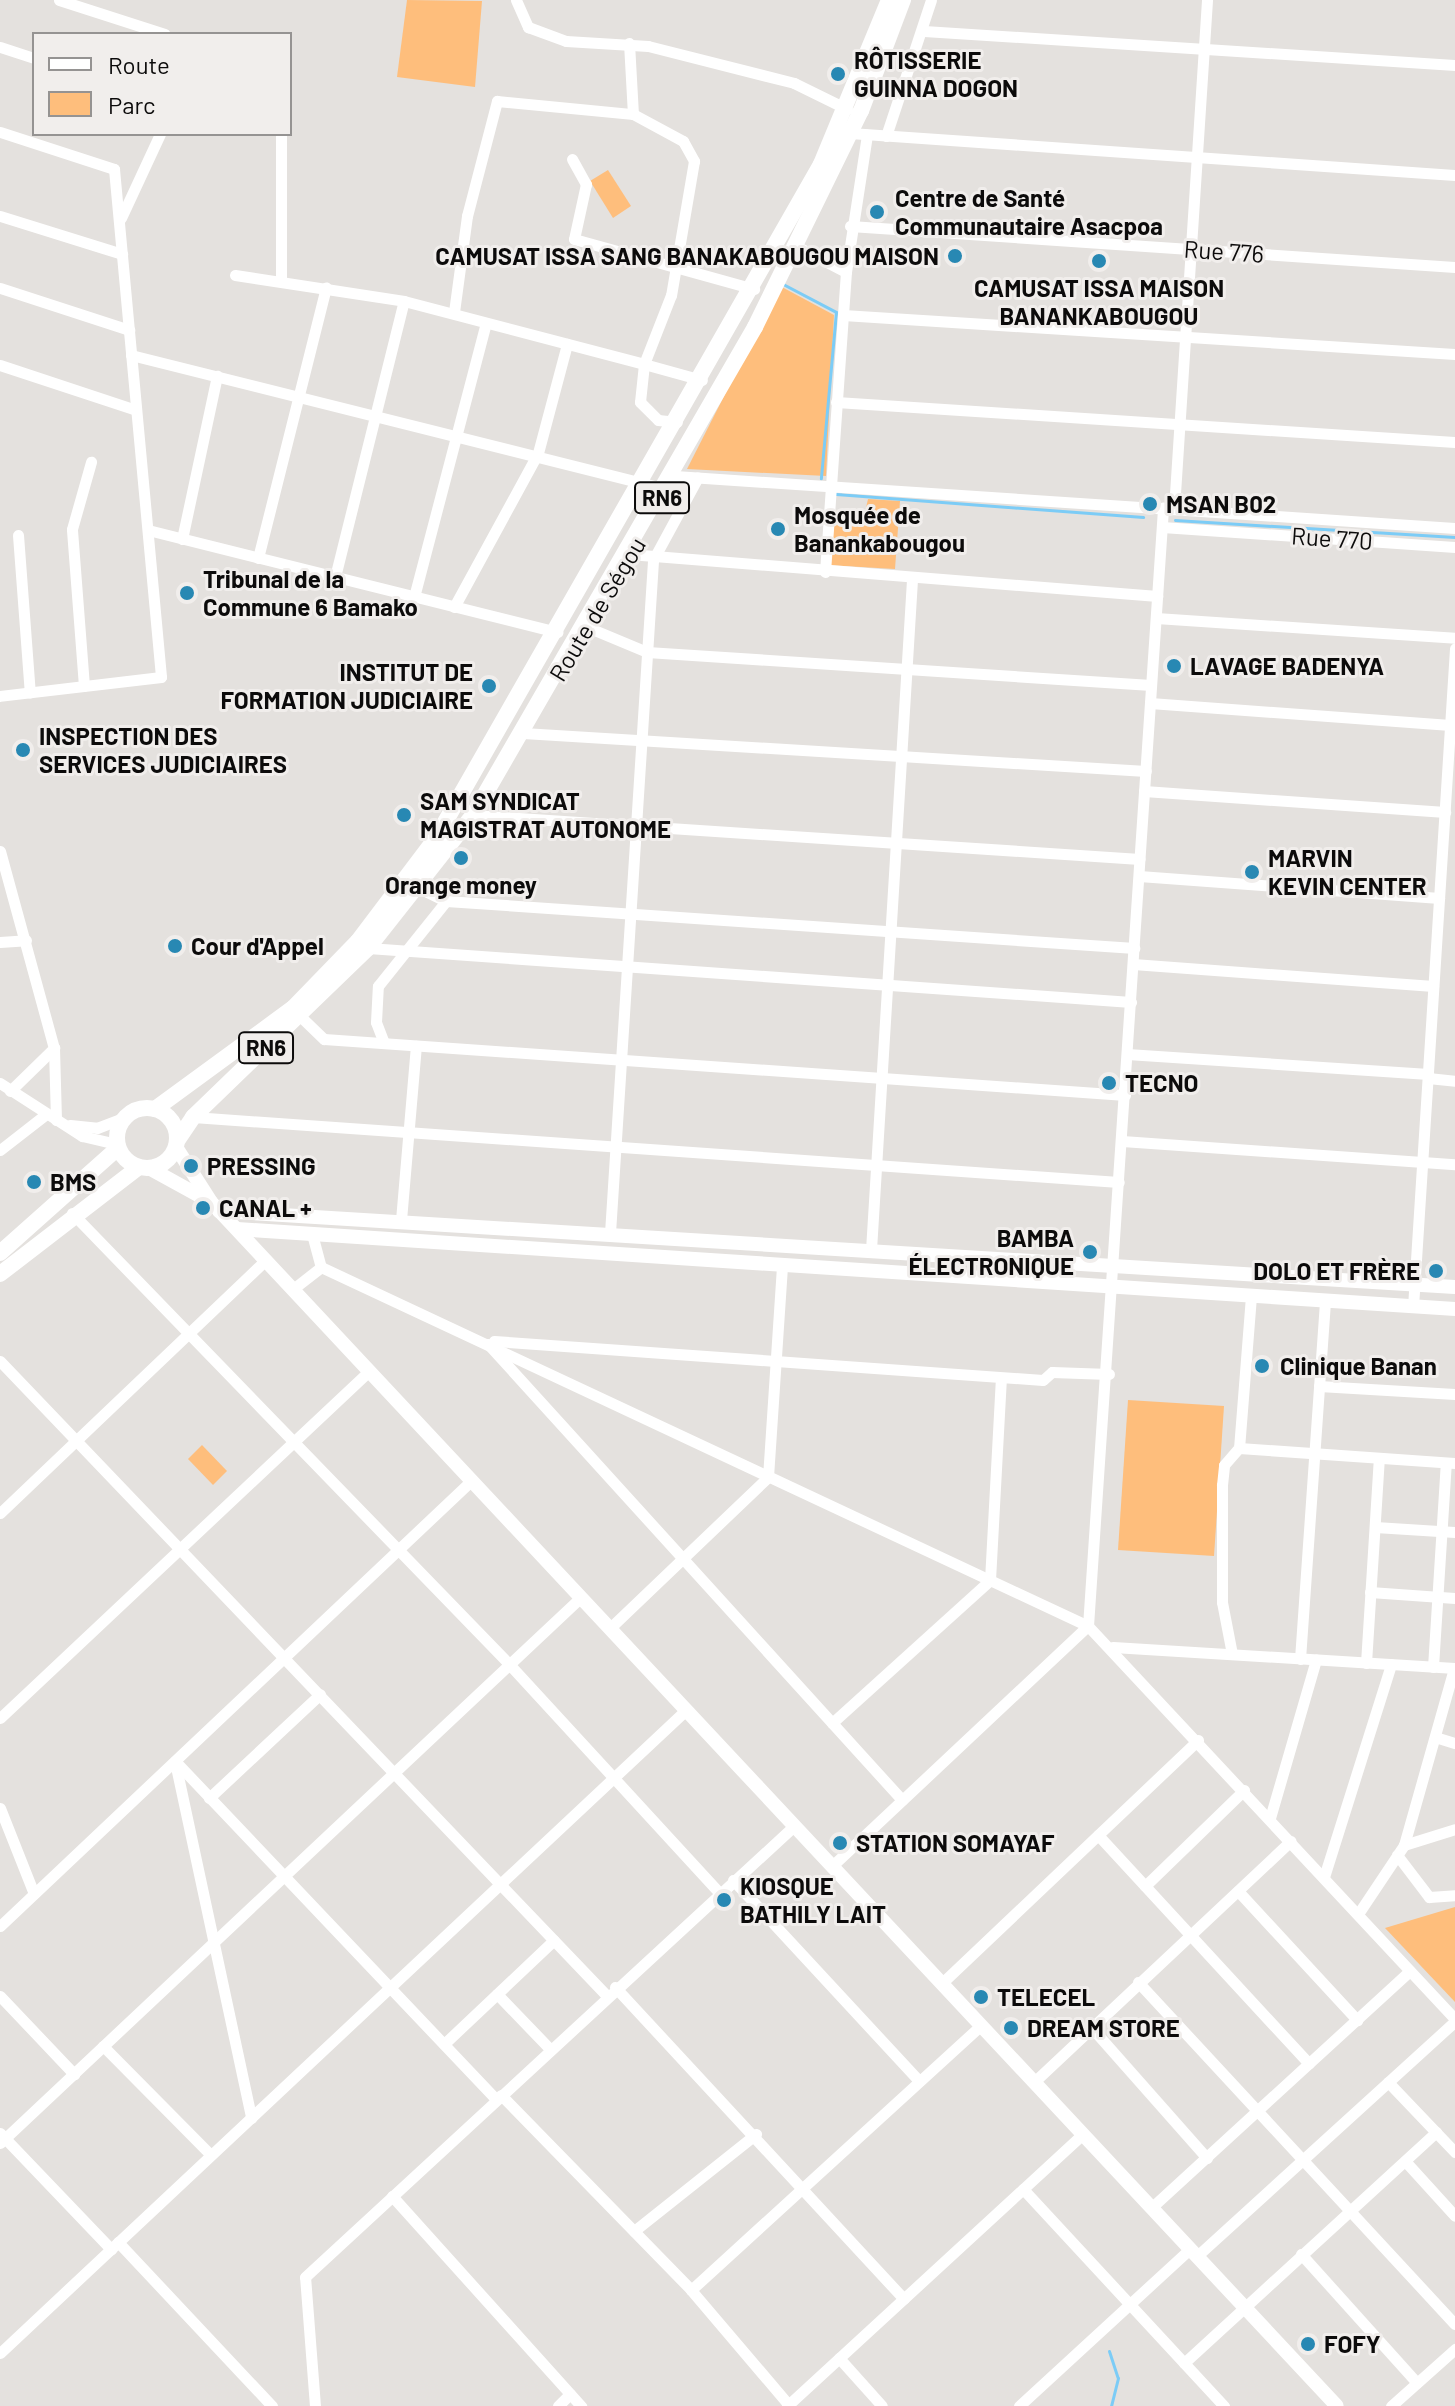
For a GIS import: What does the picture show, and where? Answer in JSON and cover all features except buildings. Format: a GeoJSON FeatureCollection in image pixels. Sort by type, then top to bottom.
{"type":"FeatureCollection","features":[{"type":"Feature","properties":{"kind":"highway","name":"Route de Ségou"},"geometry":{"type":"LineString","coordinates":[[126,1117],[155,1109],[293,1008],[358,941],[436,838],[754,289],[847,109],[889,0]]}},
{"type":"Feature","properties":{"kind":"highway","name":"Route de Ségou"},"geometry":{"type":"LineString","coordinates":[[0,1274],[72,1213],[177,1144],[193,1117],[301,1017],[421,889],[473,815],[671,483],[858,134],[903,0]]}},
{"type":"Feature","properties":{"kind":"highway"},"geometry":{"type":"LineString","coordinates":[[155,1109],[172,1121],[177,1144]]}},
{"type":"Feature","properties":{"kind":"highway"},"geometry":{"type":"LineString","coordinates":[[0,1253],[118,1146],[126,1117]]}},
{"type":"Feature","properties":{"kind":"highway"},"geometry":{"type":"LineString","coordinates":[[118,1146],[144,1168]]}},
{"type":"Feature","properties":{"kind":"main road"},"geometry":{"type":"LineString","coordinates":[[177,1144],[215,1207],[1337,2406]]}},
{"type":"Feature","properties":{"kind":"main road"},"geometry":{"type":"LineString","coordinates":[[144,1168],[215,1207],[1455,1287]]}},
{"type":"Feature","properties":{"kind":"main road"},"geometry":{"type":"LineString","coordinates":[[237,1229],[1455,1309]]}},
{"type":"Feature","properties":{"kind":"street"},"geometry":{"type":"LineString","coordinates":[[59,0],[159,32]]}},
{"type":"Feature","properties":{"kind":"street"},"geometry":{"type":"LineString","coordinates":[[108,0],[109,16]]}},
{"type":"Feature","properties":{"kind":"street"},"geometry":{"type":"LineString","coordinates":[[516,0],[528,27],[566,41],[629,43],[794,83],[847,109]]}},
{"type":"Feature","properties":{"kind":"street"},"geometry":{"type":"LineString","coordinates":[[886,136],[924,31],[931,0]]}},
{"type":"Feature","properties":{"kind":"street"},"geometry":{"type":"LineString","coordinates":[[832,1866],[1088,1626],[1109,1374],[1112,1287],[1162,527],[1168,509],[1180,424],[1207,0]]}},
{"type":"Feature","properties":{"kind":"street"},"geometry":{"type":"LineString","coordinates":[[924,31],[1455,65]]}},
{"type":"Feature","properties":{"kind":"street"},"geometry":{"type":"LineString","coordinates":[[629,43],[633,114]]}},
{"type":"Feature","properties":{"kind":"street"},"geometry":{"type":"LineString","coordinates":[[0,47],[32,57]]}},
{"type":"Feature","properties":{"kind":"street"},"geometry":{"type":"LineString","coordinates":[[454,312],[467,216],[497,101],[633,114],[683,141],[694,161],[677,267],[644,364],[640,402],[658,420],[678,422]]}},
{"type":"Feature","properties":{"kind":"street"},"geometry":{"type":"LineString","coordinates":[[0,132],[114,169],[161,677],[0,696]]}},
{"type":"Feature","properties":{"kind":"street"},"geometry":{"type":"LineString","coordinates":[[825,572],[858,134],[1455,175]]}},
{"type":"Feature","properties":{"kind":"street"},"geometry":{"type":"LineString","coordinates":[[119,222],[161,136]]}},
{"type":"Feature","properties":{"kind":"street"},"geometry":{"type":"LineString","coordinates":[[281,136],[281,280]]}},
{"type":"Feature","properties":{"kind":"street"},"geometry":{"type":"LineString","coordinates":[[572,159],[586,184],[574,239],[754,289]]}},
{"type":"Feature","properties":{"kind":"street"},"geometry":{"type":"LineString","coordinates":[[0,216],[122,254]]}},
{"type":"Feature","properties":{"kind":"street","name":"Rue 776"},"geometry":{"type":"LineString","coordinates":[[850,226],[1455,267]]}},
{"type":"Feature","properties":{"kind":"street"},"geometry":{"type":"LineString","coordinates":[[796,246],[846,272]]}},
{"type":"Feature","properties":{"kind":"street"},"geometry":{"type":"LineString","coordinates":[[235,275],[326,287],[454,312],[702,380]]}},
{"type":"Feature","properties":{"kind":"street"},"geometry":{"type":"LineString","coordinates":[[258,558],[326,287]]}},
{"type":"Feature","properties":{"kind":"street"},"geometry":{"type":"LineString","coordinates":[[0,288],[129,330]]}},
{"type":"Feature","properties":{"kind":"street"},"geometry":{"type":"LineString","coordinates":[[335,577],[404,301]]}},
{"type":"Feature","properties":{"kind":"street"},"geometry":{"type":"LineString","coordinates":[[843,315],[1455,354]]}},
{"type":"Feature","properties":{"kind":"street"},"geometry":{"type":"LineString","coordinates":[[414,597],[486,323]]}},
{"type":"Feature","properties":{"kind":"street"},"geometry":{"type":"LineString","coordinates":[[454,607],[538,453],[567,344]]}},
{"type":"Feature","properties":{"kind":"street"},"geometry":{"type":"LineString","coordinates":[[131,355],[671,483],[698,477],[1455,528]]}},
{"type":"Feature","properties":{"kind":"street"},"geometry":{"type":"LineString","coordinates":[[0,365],[136,410]]}},
{"type":"Feature","properties":{"kind":"street"},"geometry":{"type":"LineString","coordinates":[[182,539],[217,376]]}},
{"type":"Feature","properties":{"kind":"street"},"geometry":{"type":"LineString","coordinates":[[836,402],[1455,442]]}},
{"type":"Feature","properties":{"kind":"street"},"geometry":{"type":"LineString","coordinates":[[84,686],[72,529],[91,462]]}},
{"type":"Feature","properties":{"kind":"street"},"geometry":{"type":"LineString","coordinates":[[610,1233],[653,560],[698,477]]}},
{"type":"Feature","properties":{"kind":"street","name":"Rue 770"},"geometry":{"type":"LineString","coordinates":[[1162,527],[1455,547]]}},
{"type":"Feature","properties":{"kind":"street"},"geometry":{"type":"LineString","coordinates":[[148,530],[557,633]]}},
{"type":"Feature","properties":{"kind":"street"},"geometry":{"type":"LineString","coordinates":[[18,535],[30,693]]}},
{"type":"Feature","properties":{"kind":"street"},"geometry":{"type":"LineString","coordinates":[[629,554],[653,560],[1157,596]]}},
{"type":"Feature","properties":{"kind":"street"},"geometry":{"type":"LineString","coordinates":[[871,1250],[912,579]]}},
{"type":"Feature","properties":{"kind":"street"},"geometry":{"type":"LineString","coordinates":[[1156,618],[1455,638]]}},
{"type":"Feature","properties":{"kind":"street"},"geometry":{"type":"LineString","coordinates":[[587,627],[647,652],[1151,685]]}},
{"type":"Feature","properties":{"kind":"street"},"geometry":{"type":"LineString","coordinates":[[1413,1307],[1455,648]]}},
{"type":"Feature","properties":{"kind":"street"},"geometry":{"type":"LineString","coordinates":[[1150,703],[1450,725]]}},
{"type":"Feature","properties":{"kind":"street"},"geometry":{"type":"LineString","coordinates":[[523,733],[1146,771]]}},
{"type":"Feature","properties":{"kind":"street"},"geometry":{"type":"LineString","coordinates":[[1144,791],[1445,812]]}},
{"type":"Feature","properties":{"kind":"street"},"geometry":{"type":"LineString","coordinates":[[473,815],[1140,859]]}},
{"type":"Feature","properties":{"kind":"street"},"geometry":{"type":"LineString","coordinates":[[1,859],[54,1048],[56,1119]]}},
{"type":"Feature","properties":{"kind":"street"},"geometry":{"type":"LineString","coordinates":[[1139,876],[1439,898]]}},
{"type":"Feature","properties":{"kind":"street"},"geometry":{"type":"LineString","coordinates":[[421,889],[446,901],[1134,948]]}},
{"type":"Feature","properties":{"kind":"street"},"geometry":{"type":"LineString","coordinates":[[384,1043],[376,1022],[378,986],[446,901]]}},
{"type":"Feature","properties":{"kind":"street"},"geometry":{"type":"LineString","coordinates":[[0,942],[26,940]]}},
{"type":"Feature","properties":{"kind":"street"},"geometry":{"type":"LineString","coordinates":[[368,948],[1131,1002]]}},
{"type":"Feature","properties":{"kind":"street"},"geometry":{"type":"LineString","coordinates":[[1133,964],[1433,986]]}},
{"type":"Feature","properties":{"kind":"street"},"geometry":{"type":"LineString","coordinates":[[301,1017],[324,1039],[1125,1095]]}},
{"type":"Feature","properties":{"kind":"street"},"geometry":{"type":"LineString","coordinates":[[401,1220],[416,1046]]}},
{"type":"Feature","properties":{"kind":"street"},"geometry":{"type":"LineString","coordinates":[[54,1048],[5,1087],[56,1119],[118,1146]]}},
{"type":"Feature","properties":{"kind":"street"},"geometry":{"type":"LineString","coordinates":[[1127,1054],[1428,1076],[1455,1081]]}},
{"type":"Feature","properties":{"kind":"street"},"geometry":{"type":"LineString","coordinates":[[0,1150],[56,1119],[97,1128],[126,1117]]}},
{"type":"Feature","properties":{"kind":"street"},"geometry":{"type":"LineString","coordinates":[[193,1117],[1119,1182]]}},
{"type":"Feature","properties":{"kind":"street"},"geometry":{"type":"LineString","coordinates":[[1122,1141],[1455,1164]]}},
{"type":"Feature","properties":{"kind":"street"},"geometry":{"type":"LineString","coordinates":[[72,1213],[509,1664],[719,1892]]}},
{"type":"Feature","properties":{"kind":"street"},"geometry":{"type":"LineString","coordinates":[[312,1234],[321,1267]]}},
{"type":"Feature","properties":{"kind":"street"},"geometry":{"type":"LineString","coordinates":[[0,1513],[266,1260]]}},
{"type":"Feature","properties":{"kind":"street"},"geometry":{"type":"LineString","coordinates":[[610,1628],[768,1477],[782,1265]]}},
{"type":"Feature","properties":{"kind":"street"},"geometry":{"type":"LineString","coordinates":[[293,1289],[321,1267]]}},
{"type":"Feature","properties":{"kind":"street"},"geometry":{"type":"LineString","coordinates":[[321,1267],[485,1340],[768,1477],[1088,1626],[1113,1647],[1455,2020],[1303,2160],[1130,2304],[1019,2406]]}},
{"type":"Feature","properties":{"kind":"street"},"geometry":{"type":"LineString","coordinates":[[1232,1654],[1222,1602],[1222,1485],[1224,1465],[1239,1448],[1251,1296]]}},
{"type":"Feature","properties":{"kind":"street"},"geometry":{"type":"LineString","coordinates":[[1300,1659],[1325,1301]]}},
{"type":"Feature","properties":{"kind":"street"},"geometry":{"type":"LineString","coordinates":[[485,1340],[777,1358],[1001,1378],[1109,1374]]}},
{"type":"Feature","properties":{"kind":"street"},"geometry":{"type":"LineString","coordinates":[[485,1340],[902,1800]]}},
{"type":"Feature","properties":{"kind":"street"},"geometry":{"type":"LineString","coordinates":[[0,1361],[554,1940],[611,1991],[756,2134],[904,2299]]}},
{"type":"Feature","properties":{"kind":"street"},"geometry":{"type":"LineString","coordinates":[[0,1718],[369,1371]]}},
{"type":"Feature","properties":{"kind":"street"},"geometry":{"type":"LineString","coordinates":[[832,1723],[990,1580],[1001,1378]]}},
{"type":"Feature","properties":{"kind":"street"},"geometry":{"type":"LineString","coordinates":[[1319,1386],[1455,1394]]}},
{"type":"Feature","properties":{"kind":"street"},"geometry":{"type":"LineString","coordinates":[[1239,1448],[1450,1463],[1433,1667]]}},
{"type":"Feature","properties":{"kind":"street"},"geometry":{"type":"LineString","coordinates":[[1366,1663],[1379,1459]]}},
{"type":"Feature","properties":{"kind":"street"},"geometry":{"type":"LineString","coordinates":[[2,1919],[34,1894],[472,1480]]}},
{"type":"Feature","properties":{"kind":"street"},"geometry":{"type":"LineString","coordinates":[[1375,1527],[1455,1532]]}},
{"type":"Feature","properties":{"kind":"street"},"geometry":{"type":"LineString","coordinates":[[1370,1592],[1455,1598]]}},
{"type":"Feature","properties":{"kind":"street"},"geometry":{"type":"LineString","coordinates":[[272,2406],[115,2246],[2,2138],[581,1597]]}},
{"type":"Feature","properties":{"kind":"street"},"geometry":{"type":"LineString","coordinates":[[1113,1647],[1454,1668],[1401,1850],[1358,1914]]}},
{"type":"Feature","properties":{"kind":"street"},"geometry":{"type":"LineString","coordinates":[[1270,1818],[1316,1660]]}},
{"type":"Feature","properties":{"kind":"street"},"geometry":{"type":"LineString","coordinates":[[1324,1877],[1391,1664]]}},
{"type":"Feature","properties":{"kind":"street"},"geometry":{"type":"LineString","coordinates":[[209,1798],[320,1694]]}},
{"type":"Feature","properties":{"kind":"street"},"geometry":{"type":"LineString","coordinates":[[0,2353],[686,1710]]}},
{"type":"Feature","properties":{"kind":"street"},"geometry":{"type":"LineString","coordinates":[[1435,1737],[1455,1743]]}},
{"type":"Feature","properties":{"kind":"street"},"geometry":{"type":"LineString","coordinates":[[942,1983],[1198,1740]]}},
{"type":"Feature","properties":{"kind":"street"},"geometry":{"type":"LineString","coordinates":[[175,1761],[444,2044],[691,2290],[788,2405],[1083,2134]]}},
{"type":"Feature","properties":{"kind":"street"},"geometry":{"type":"LineString","coordinates":[[175,1761],[216,1940],[251,2118]]}},
{"type":"Feature","properties":{"kind":"street"},"geometry":{"type":"LineString","coordinates":[[1145,1886],[1244,1790]]}},
{"type":"Feature","properties":{"kind":"street"},"geometry":{"type":"LineString","coordinates":[[0,1808],[34,1894]]}},
{"type":"Feature","properties":{"kind":"street"},"geometry":{"type":"LineString","coordinates":[[315,2406],[305,2277],[611,1991],[794,1826]]}},
{"type":"Feature","properties":{"kind":"street"},"geometry":{"type":"LineString","coordinates":[[1401,1850],[1455,1829]]}},
{"type":"Feature","properties":{"kind":"street"},"geometry":{"type":"LineString","coordinates":[[1098,1835],[1309,2064]]}},
{"type":"Feature","properties":{"kind":"street"},"geometry":{"type":"LineString","coordinates":[[1034,2082],[1291,1841]]}},
{"type":"Feature","properties":{"kind":"street"},"geometry":{"type":"LineString","coordinates":[[1401,1850],[1429,1897],[1455,1895]]}},
{"type":"Feature","properties":{"kind":"street"},"geometry":{"type":"LineString","coordinates":[[733,1880],[919,2081]]}},
{"type":"Feature","properties":{"kind":"street"},"geometry":{"type":"LineString","coordinates":[[1238,1891],[1357,2020]]}},
{"type":"Feature","properties":{"kind":"street"},"geometry":{"type":"LineString","coordinates":[[444,2044],[554,1940]]}},
{"type":"Feature","properties":{"kind":"street"},"geometry":{"type":"LineString","coordinates":[[1151,2208],[1410,1971]]}},
{"type":"Feature","properties":{"kind":"street"},"geometry":{"type":"LineString","coordinates":[[1138,1982],[1455,2324]]}},
{"type":"Feature","properties":{"kind":"street"},"geometry":{"type":"LineString","coordinates":[[497,1994],[550,2049]]}},
{"type":"Feature","properties":{"kind":"street"},"geometry":{"type":"LineString","coordinates":[[0,1996],[74,2074]]}},
{"type":"Feature","properties":{"kind":"street"},"geometry":{"type":"LineString","coordinates":[[691,2290],[803,2184],[981,2025]]}},
{"type":"Feature","properties":{"kind":"street"},"geometry":{"type":"LineString","coordinates":[[1091,2027],[1207,2158]]}},
{"type":"Feature","properties":{"kind":"street"},"geometry":{"type":"LineString","coordinates":[[103,2046],[211,2155]]}},
{"type":"Feature","properties":{"kind":"street"},"geometry":{"type":"LineString","coordinates":[[1388,2082],[1455,2152]]}},
{"type":"Feature","properties":{"kind":"street"},"geometry":{"type":"LineString","coordinates":[[1184,2363],[1243,2305],[1436,2132]]}},
{"type":"Feature","properties":{"kind":"street"},"geometry":{"type":"LineString","coordinates":[[634,2231],[756,2134]]}},
{"type":"Feature","properties":{"kind":"street"},"geometry":{"type":"LineString","coordinates":[[1405,2161],[1455,2216]]}},
{"type":"Feature","properties":{"kind":"street"},"geometry":{"type":"LineString","coordinates":[[1023,2189],[1224,2406]]}},
{"type":"Feature","properties":{"kind":"street"},"geometry":{"type":"LineString","coordinates":[[392,2196],[581,2406]]}},
{"type":"Feature","properties":{"kind":"street"},"geometry":{"type":"LineString","coordinates":[[1301,2254],[1417,2383]]}},
{"type":"Feature","properties":{"kind":"street"},"geometry":{"type":"LineString","coordinates":[[1391,2406],[1455,2349]]}},
{"type":"Feature","properties":{"kind":"street"},"geometry":{"type":"LineString","coordinates":[[839,2358],[882,2406]]}},
{"type":"Feature","properties":{"kind":"street"},"geometry":{"type":"LineString","coordinates":[[558,2406],[570,2394]]}},
{"type":"Feature","properties":{"kind":"green space"},"geometry":{"type":"Polygon","coordinates":[[[407,0],[482,1],[475,87],[397,77],[407,0]]]}},
{"type":"Feature","properties":{"kind":"green space"},"geometry":{"type":"Polygon","coordinates":[[[608,170],[631,206],[613,218],[590,181],[608,170]]]}},
{"type":"Feature","properties":{"kind":"green space"},"geometry":{"type":"Polygon","coordinates":[[[780,286],[834,315],[826,476],[687,469],[780,286]]]}},
{"type":"Feature","properties":{"kind":"green space"},"geometry":{"type":"Polygon","coordinates":[[[868,499],[900,501],[895,569],[827,565],[834,510],[865,512],[868,499]]]}},
{"type":"Feature","properties":{"kind":"green space"},"geometry":{"type":"Polygon","coordinates":[[[1128,1400],[1224,1406],[1214,1556],[1118,1550],[1128,1400]]]}},
{"type":"Feature","properties":{"kind":"green space"},"geometry":{"type":"Polygon","coordinates":[[[202,1445],[227,1471],[213,1485],[188,1459],[202,1445]]]}},
{"type":"Feature","properties":{"kind":"green space"},"geometry":{"type":"Polygon","coordinates":[[[1455,1907],[1455,2002],[1385,1928],[1455,1907]]]}},
{"type":"Feature","properties":{"kind":"waterway"},"geometry":{"type":"LineString","coordinates":[[781,283],[836,312],[821,478]]}},
{"type":"Feature","properties":{"kind":"waterway"},"geometry":{"type":"LineString","coordinates":[[836,494],[1143,517]]}},
{"type":"Feature","properties":{"kind":"waterway"},"geometry":{"type":"LineString","coordinates":[[1175,520],[1455,537]]}},
{"type":"Feature","properties":{"kind":"waterway"},"geometry":{"type":"LineString","coordinates":[[1109,2351],[1118,2378],[1111,2406]]}},
{"type":"Feature","properties":{"kind":"place","name":"RÔTISSERIE GUINNA DOGON"},"geometry":{"type":"Point","coordinates":[838,74]}},
{"type":"Feature","properties":{"kind":"place","name":"Centre de Santé Communautaire Asacpoa"},"geometry":{"type":"Point","coordinates":[877,212]}},
{"type":"Feature","properties":{"kind":"place","name":"CAMUSAT ISSA SANG BANAKABOUGOU MAISON"},"geometry":{"type":"Point","coordinates":[955,256]}},
{"type":"Feature","properties":{"kind":"place","name":"CAMUSAT ISSA MAISON BANANKABOUGOU"},"geometry":{"type":"Point","coordinates":[1099,261]}},
{"type":"Feature","properties":{"kind":"place","name":"MSAN B02"},"geometry":{"type":"Point","coordinates":[1150,504]}},
{"type":"Feature","properties":{"kind":"place","name":"Mosquée de Banankabougou"},"geometry":{"type":"Point","coordinates":[778,529]}},
{"type":"Feature","properties":{"kind":"place","name":"Tribunal de la Commune 6 Bamako"},"geometry":{"type":"Point","coordinates":[187,593]}},
{"type":"Feature","properties":{"kind":"place","name":"LAVAGE BADENYA"},"geometry":{"type":"Point","coordinates":[1174,666]}},
{"type":"Feature","properties":{"kind":"place","name":"INSTITUT DE FORMATION JUDICIAIRE"},"geometry":{"type":"Point","coordinates":[489,686]}},
{"type":"Feature","properties":{"kind":"place","name":"INSPECTION DES SERVICES JUDICIAIRES"},"geometry":{"type":"Point","coordinates":[23,750]}},
{"type":"Feature","properties":{"kind":"place","name":"SAM SYNDICAT MAGISTRAT AUTONOME"},"geometry":{"type":"Point","coordinates":[404,815]}},
{"type":"Feature","properties":{"kind":"place","name":"Orange money"},"geometry":{"type":"Point","coordinates":[461,858]}},
{"type":"Feature","properties":{"kind":"place","name":"MARVIN KEVIN CENTER"},"geometry":{"type":"Point","coordinates":[1252,872]}},
{"type":"Feature","properties":{"kind":"place","name":"Cour d'Appel"},"geometry":{"type":"Point","coordinates":[175,946]}},
{"type":"Feature","properties":{"kind":"place","name":"TECNO"},"geometry":{"type":"Point","coordinates":[1109,1083]}},
{"type":"Feature","properties":{"kind":"place","name":"PRESSING"},"geometry":{"type":"Point","coordinates":[191,1166]}},
{"type":"Feature","properties":{"kind":"place","name":"BMS"},"geometry":{"type":"Point","coordinates":[34,1182]}},
{"type":"Feature","properties":{"kind":"place","name":"CANAL +"},"geometry":{"type":"Point","coordinates":[203,1208]}},
{"type":"Feature","properties":{"kind":"place","name":"BAMBA ÉLECTRONIQUE"},"geometry":{"type":"Point","coordinates":[1090,1252]}},
{"type":"Feature","properties":{"kind":"place","name":"DOLO ET FRÈRE"},"geometry":{"type":"Point","coordinates":[1436,1271]}},
{"type":"Feature","properties":{"kind":"place","name":"Clinique Banan"},"geometry":{"type":"Point","coordinates":[1262,1366]}},
{"type":"Feature","properties":{"kind":"place","name":"STATION SOMAYAF"},"geometry":{"type":"Point","coordinates":[840,1843]}},
{"type":"Feature","properties":{"kind":"place","name":"KIOSQUE BATHILY LAIT"},"geometry":{"type":"Point","coordinates":[724,1900]}},
{"type":"Feature","properties":{"kind":"place","name":"TELECEL"},"geometry":{"type":"Point","coordinates":[981,1997]}},
{"type":"Feature","properties":{"kind":"place","name":"DREAM STORE"},"geometry":{"type":"Point","coordinates":[1011,2028]}},
{"type":"Feature","properties":{"kind":"place","name":"FOFY"},"geometry":{"type":"Point","coordinates":[1308,2344]}}]}
